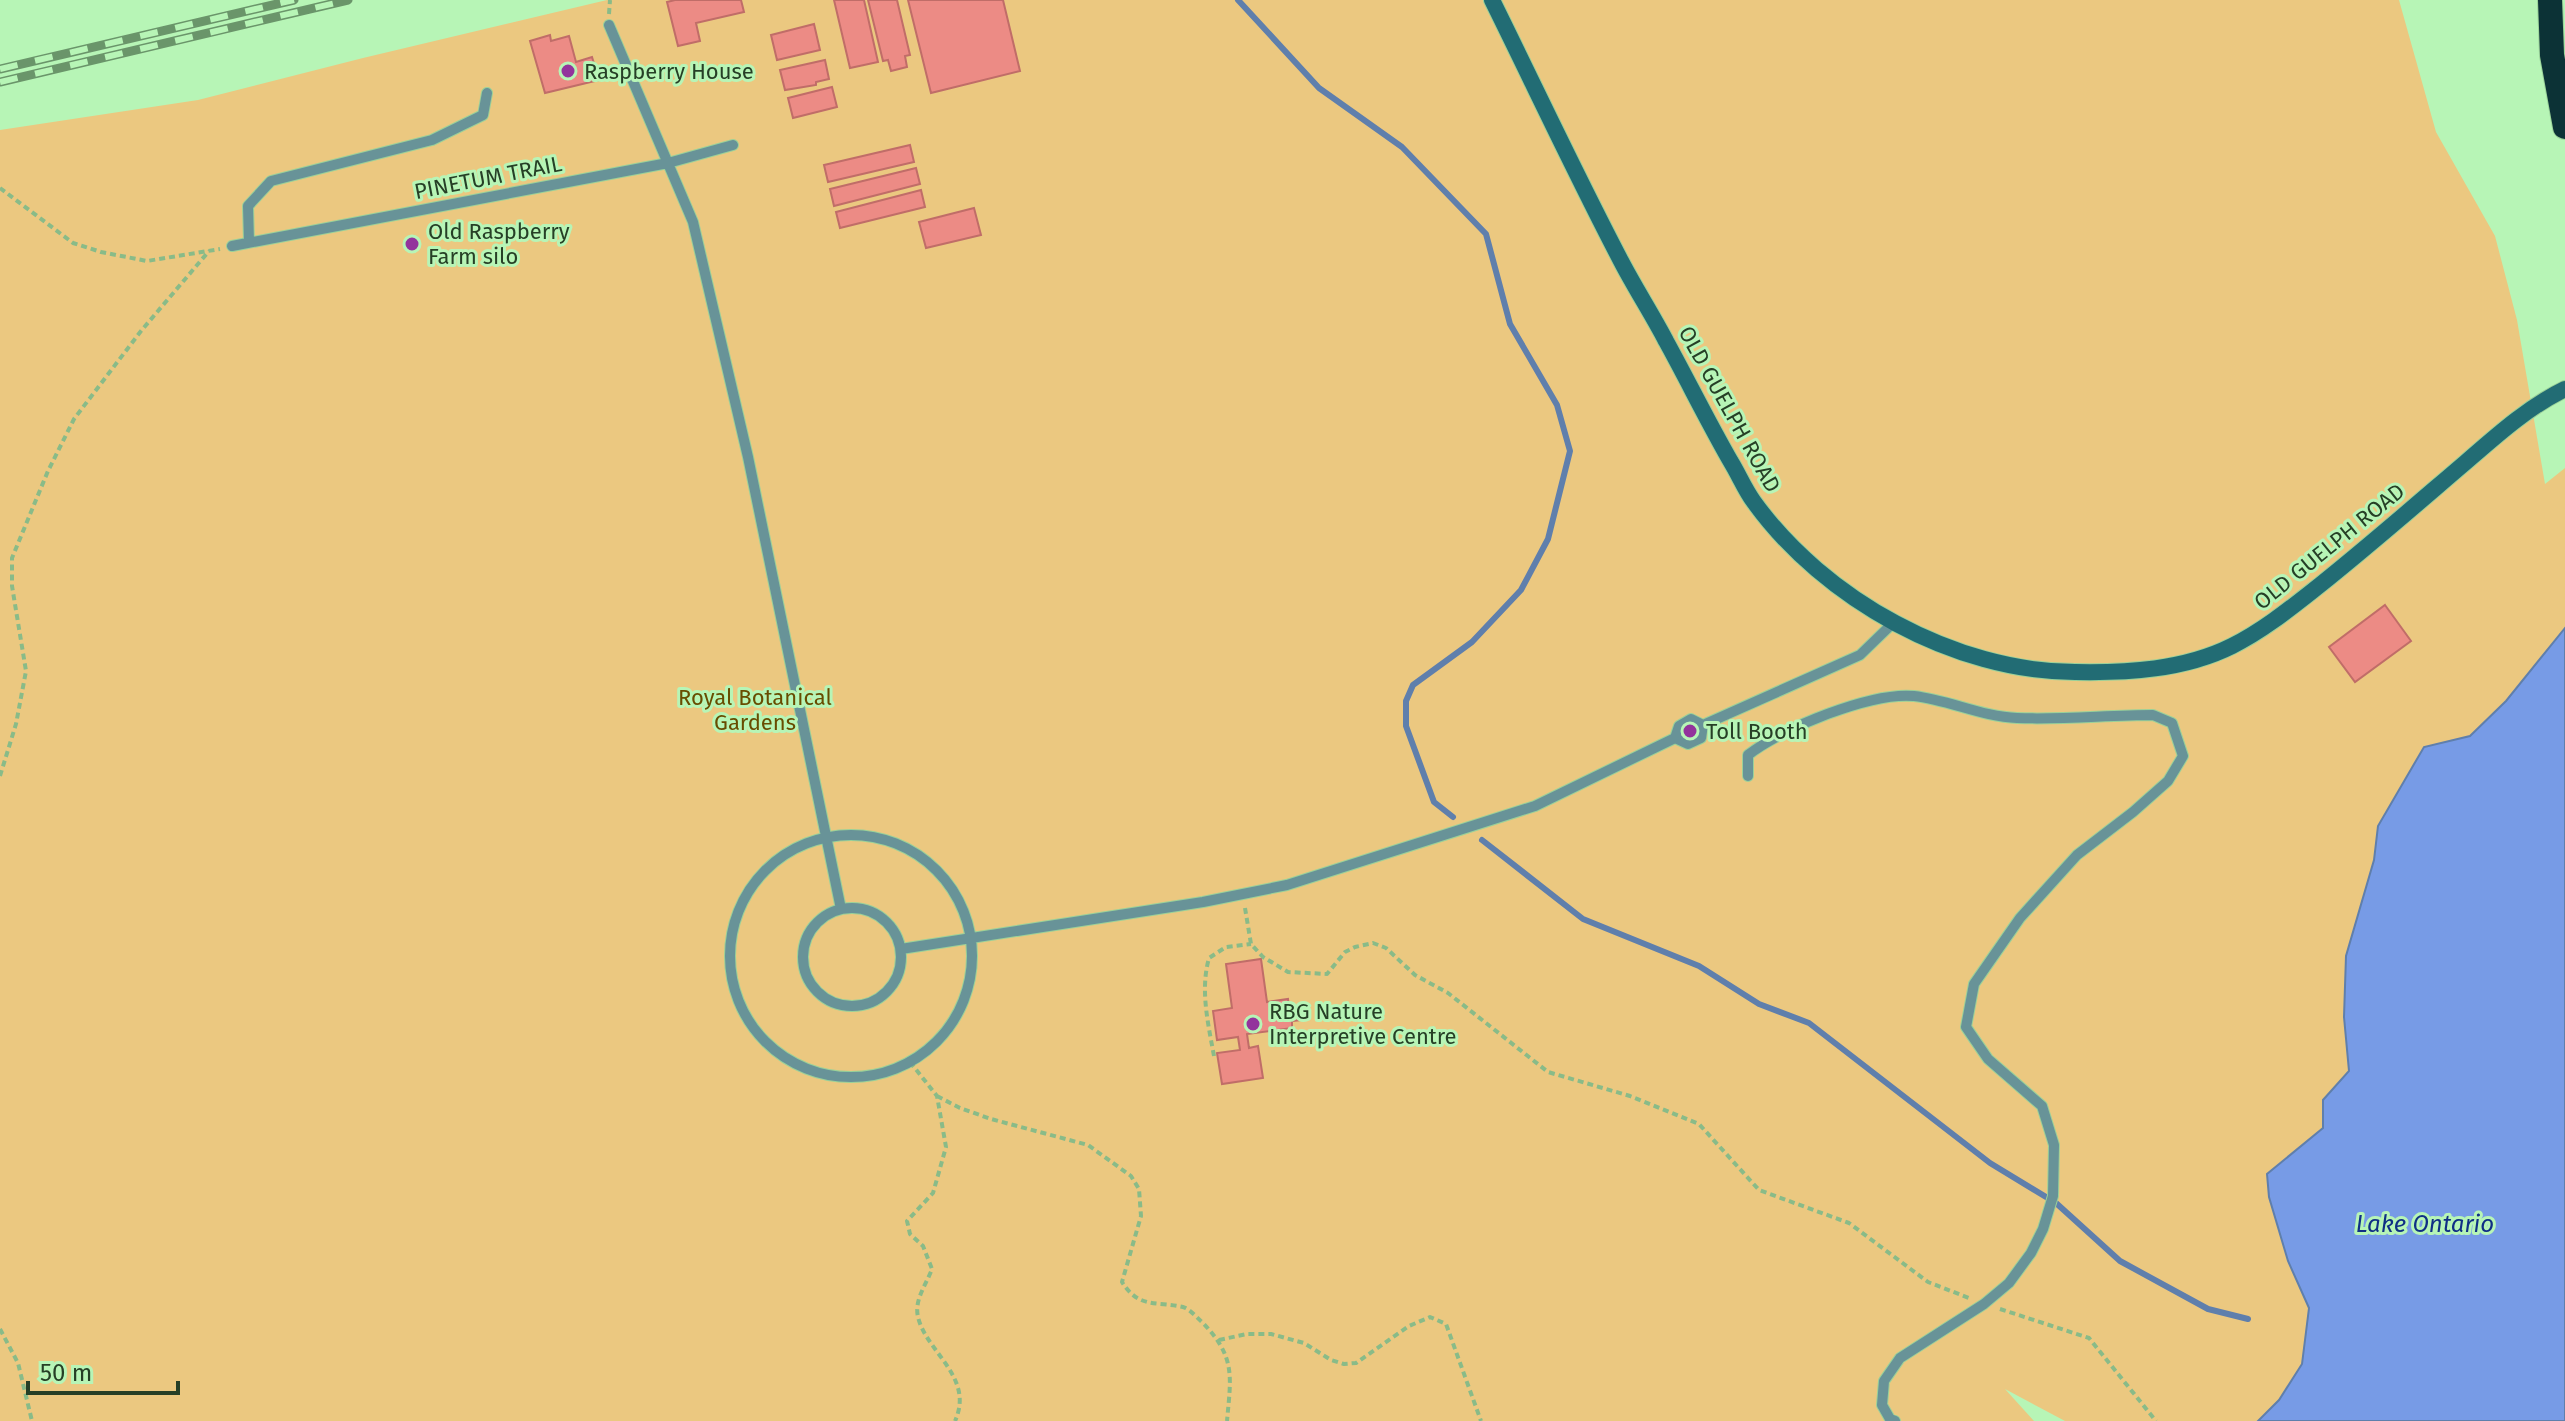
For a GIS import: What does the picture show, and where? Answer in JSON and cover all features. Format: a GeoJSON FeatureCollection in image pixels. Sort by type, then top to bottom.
{"type":"FeatureCollection","features":[{"type":"Feature","properties":{"kind":"highway"},"geometry":{"type":"LineString","coordinates":[[2550,0],[2552,55],[2565,127]]}},
{"type":"Feature","properties":{"kind":"street","name":"OLD GUELPH ROAD"},"geometry":{"type":"LineString","coordinates":[[1492,0],[1622,262],[1754,502],[1791,544],[1842,590],[1893,623],[1937,643],[1994,661],[2051,672],[2126,673],[2178,664],[2230,648],[2275,620],[2338,571],[2503,430],[2550,396],[2565,389]]}},
{"type":"Feature","properties":{"kind":"lane"},"geometry":{"type":"LineString","coordinates":[[609,25],[693,222],[748,457],[841,909]]}},
{"type":"Feature","properties":{"kind":"lane"},"geometry":{"type":"LineString","coordinates":[[249,242],[248,206],[271,181],[432,140],[483,115],[487,93]]}},
{"type":"Feature","properties":{"kind":"lane","name":"PINETUM TRAIL"},"geometry":{"type":"LineString","coordinates":[[232,246],[668,163],[733,145]]}},
{"type":"Feature","properties":{"kind":"lane"},"geometry":{"type":"LineString","coordinates":[[901,949],[1287,885],[1535,806],[1675,738],[1688,744],[1701,738],[1703,725],[1860,655],[1893,623]]}},
{"type":"Feature","properties":{"kind":"lane"},"geometry":{"type":"LineString","coordinates":[[1748,776],[1748,755],[1764,743],[1879,697],[1914,696],[2014,719],[2153,715],[2172,723],[2183,756],[2168,781],[2077,855],[2020,918],[1974,984],[1966,1027],[1988,1059],[2042,1106],[2054,1145],[2053,1196],[2031,1253],[2009,1283],[1984,1304],[1900,1358],[1884,1381],[1882,1405],[1890,1419],[1895,1421]]}},
{"type":"Feature","properties":{"kind":"lane"},"geometry":{"type":"LineString","coordinates":[[857,835],[887,840],[928,861],[957,896],[972,939],[972,975],[961,1010],[940,1040],[910,1062],[885,1072],[859,1077],[831,1075],[805,1068],[781,1055],[750,1023],[738,998],[731,972],[734,927],[743,902],[758,879],[777,860],[809,842],[826,837],[857,835]]}},
{"type":"Feature","properties":{"kind":"lane"},"geometry":{"type":"LineString","coordinates":[[841,909],[863,909],[883,918],[896,935],[901,949],[897,978],[876,1001],[862,1006],[846,1007],[825,998],[809,982],[804,968],[803,952],[815,925],[841,909]]}},
{"type":"Feature","properties":{"kind":"path"},"geometry":{"type":"LineString","coordinates":[[0,188],[73,243],[101,252],[147,261],[209,251],[141,331],[74,419],[12,558],[12,586],[26,671],[16,724],[0,776]]}},
{"type":"Feature","properties":{"kind":"path"},"geometry":{"type":"LineString","coordinates":[[1243,894],[1251,944],[1263,957],[1288,972],[1327,974],[1345,952],[1355,947],[1373,943],[1386,948],[1415,975],[1448,993],[1548,1072],[1630,1096],[1699,1124],[1759,1190],[1849,1223],[1928,1282],[2089,1338],[2156,1421]]}},
{"type":"Feature","properties":{"kind":"path"},"geometry":{"type":"LineString","coordinates":[[1214,1056],[1205,993],[1209,958],[1226,947],[1251,944]]}},
{"type":"Feature","properties":{"kind":"path"},"geometry":{"type":"LineString","coordinates":[[910,1062],[937,1096],[960,1108],[1088,1145],[1131,1176],[1139,1189],[1141,1216],[1122,1282],[1141,1302],[1187,1308],[1219,1340],[1230,1375],[1227,1421]]}},
{"type":"Feature","properties":{"kind":"path"},"geometry":{"type":"LineString","coordinates":[[937,1096],[946,1147],[933,1193],[907,1221],[910,1234],[923,1246],[932,1269],[917,1300],[918,1317],[925,1334],[950,1366],[956,1383],[959,1413],[955,1421]]}},
{"type":"Feature","properties":{"kind":"path"},"geometry":{"type":"LineString","coordinates":[[1219,1340],[1247,1334],[1271,1334],[1304,1343],[1331,1360],[1344,1364],[1356,1363],[1409,1326],[1430,1317],[1446,1324],[1481,1421]]}},
{"type":"Feature","properties":{"kind":"path"},"geometry":{"type":"LineString","coordinates":[[0,1329],[18,1363],[32,1421]]}},
{"type":"Feature","properties":{"kind":"green space","name":"Royal Botanical Gardens"},"geometry":{"type":"Polygon","coordinates":[[[607,0],[2399,0],[2436,132],[2495,236],[2517,320],[2545,484],[2565,468],[2565,628],[2506,701],[2470,736],[2424,747],[2378,826],[2374,860],[2346,956],[2344,1017],[2349,1071],[2323,1100],[2323,1128],[2267,1174],[2269,1197],[2288,1261],[2309,1308],[2302,1364],[2279,1400],[2258,1421],[2065,1421],[2005,1389],[2034,1421],[0,1421],[0,130],[198,100],[607,0]]]}},
{"type":"Feature","properties":{"kind":"water","name":"Lake Ontario"},"geometry":{"type":"Polygon","coordinates":[[[2565,628],[2565,1421],[2258,1421],[2279,1400],[2302,1364],[2309,1308],[2288,1261],[2269,1197],[2267,1174],[2323,1128],[2323,1100],[2349,1071],[2344,1017],[2346,956],[2374,860],[2378,826],[2424,747],[2470,736],[2506,701],[2565,628]]]}},
{"type":"Feature","properties":{"kind":"building"},"geometry":{"type":"Polygon","coordinates":[[[741,0],[744,12],[696,23],[700,41],[678,46],[667,2],[741,0]]]}},
{"type":"Feature","properties":{"kind":"building"},"geometry":{"type":"Polygon","coordinates":[[[834,0],[864,0],[878,62],[850,68],[834,0]]]}},
{"type":"Feature","properties":{"kind":"building"},"geometry":{"type":"Polygon","coordinates":[[[868,0],[897,0],[910,55],[905,56],[907,67],[891,71],[888,60],[883,61],[868,0]]]}},
{"type":"Feature","properties":{"kind":"building"},"geometry":{"type":"Polygon","coordinates":[[[908,0],[1003,0],[1020,71],[931,93],[908,0]]]}},
{"type":"Feature","properties":{"kind":"building"},"geometry":{"type":"Polygon","coordinates":[[[814,24],[820,50],[777,60],[771,35],[814,24]]]}},
{"type":"Feature","properties":{"kind":"building","name":"Raspberry House"},"geometry":{"type":"Polygon","coordinates":[[[550,35],[551,41],[569,36],[576,62],[592,57],[599,80],[545,93],[530,41],[550,35]]]}},
{"type":"Feature","properties":{"kind":"building"},"geometry":{"type":"Polygon","coordinates":[[[825,60],[829,79],[816,82],[816,85],[785,90],[780,70],[825,60]]]}},
{"type":"Feature","properties":{"kind":"building"},"geometry":{"type":"Polygon","coordinates":[[[832,87],[837,107],[793,118],[788,98],[832,87]]]}},
{"type":"Feature","properties":{"kind":"building"},"geometry":{"type":"Polygon","coordinates":[[[910,145],[914,162],[828,182],[824,165],[910,145]]]}},
{"type":"Feature","properties":{"kind":"building"},"geometry":{"type":"Polygon","coordinates":[[[916,168],[920,184],[834,206],[830,189],[916,168]]]}},
{"type":"Feature","properties":{"kind":"building"},"geometry":{"type":"Polygon","coordinates":[[[921,190],[925,207],[840,228],[836,212],[921,190]]]}},
{"type":"Feature","properties":{"kind":"building"},"geometry":{"type":"Polygon","coordinates":[[[974,208],[981,235],[926,248],[919,222],[974,208]]]}},
{"type":"Feature","properties":{"kind":"building"},"geometry":{"type":"Polygon","coordinates":[[[2385,605],[2411,641],[2355,682],[2329,647],[2385,605]]]}},
{"type":"Feature","properties":{"kind":"building","name":"RBG Nature Interpretive Centre"},"geometry":{"type":"Polygon","coordinates":[[[1261,959],[1267,1002],[1288,999],[1289,1007],[1299,1005],[1301,1020],[1292,1021],[1292,1028],[1247,1034],[1249,1048],[1258,1046],[1263,1078],[1222,1084],[1217,1053],[1240,1050],[1238,1037],[1217,1040],[1213,1011],[1232,1008],[1226,964],[1261,959]]]}},
{"type":"Feature","properties":{"kind":"waterway"},"geometry":{"type":"LineString","coordinates":[[1238,0],[1319,88],[1402,147],[1486,234],[1510,324],[1557,405],[1570,451],[1548,539],[1521,590],[1472,642],[1413,685],[1406,701],[1406,726],[1434,802],[1453,817]]}},
{"type":"Feature","properties":{"kind":"waterway"},"geometry":{"type":"LineString","coordinates":[[1482,840],[1583,919],[1699,966],[1759,1004],[1809,1023],[1990,1163],[2056,1203],[2120,1261],[2208,1309],[2248,1319]]}},
{"type":"Feature","properties":{"kind":"railway"},"geometry":{"type":"LineString","coordinates":[[0,69],[294,0]]}},
{"type":"Feature","properties":{"kind":"railway"},"geometry":{"type":"LineString","coordinates":[[0,82],[348,0]]}},
{"type":"Feature","properties":{"kind":"place","name":"Raspberry House"},"geometry":{"type":"Point","coordinates":[568,71]}},
{"type":"Feature","properties":{"kind":"place","name":"Old Raspberry Farm silo"},"geometry":{"type":"Point","coordinates":[412,244]}},
{"type":"Feature","properties":{"kind":"place","name":"Toll Booth"},"geometry":{"type":"Point","coordinates":[1690,731]}},
{"type":"Feature","properties":{"kind":"place","name":"RBG Nature Interpretive Centre"},"geometry":{"type":"Point","coordinates":[1253,1024]}}]}
